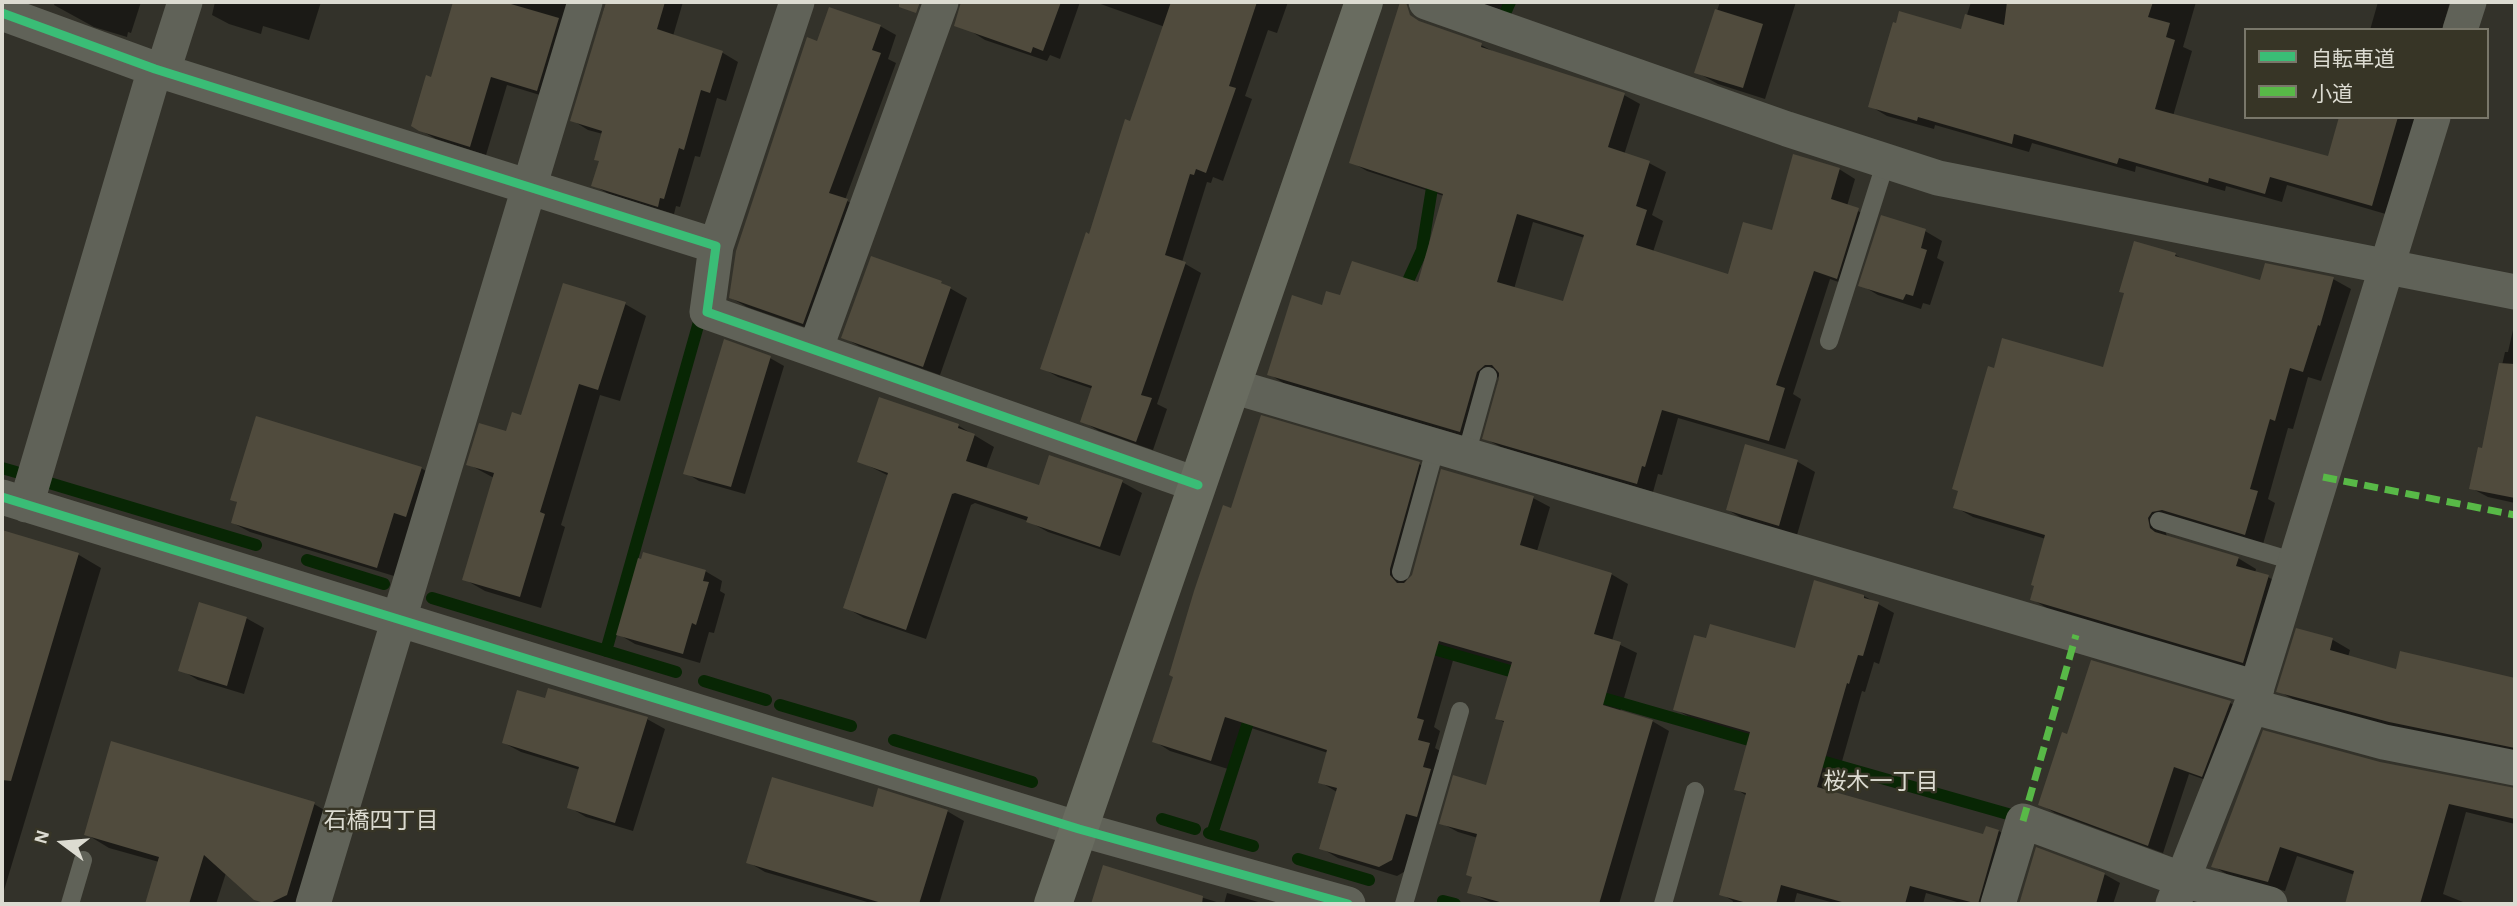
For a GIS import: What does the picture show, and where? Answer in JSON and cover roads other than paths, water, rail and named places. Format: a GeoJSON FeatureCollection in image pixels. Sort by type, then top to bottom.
{"type":"FeatureCollection","features":[{"type":"Feature","properties":{"kind":"street"},"geometry":{"type":"LineString","coordinates":[[185,2],[159,70],[14,501],[1079,829],[1348,904]]}},
{"type":"Feature","properties":{"kind":"street"},"geometry":{"type":"LineString","coordinates":[[313,904],[585,2]]}},
{"type":"Feature","properties":{"kind":"street"},"geometry":{"type":"LineString","coordinates":[[797,2],[716,246],[707,312],[1198,485]]}},
{"type":"Feature","properties":{"kind":"street"},"geometry":{"type":"LineString","coordinates":[[815,350],[942,2]]}},
{"type":"Feature","properties":{"kind":"street"},"geometry":{"type":"LineString","coordinates":[[1053,904],[1364,2]]}},
{"type":"Feature","properties":{"kind":"street"},"geometry":{"type":"LineString","coordinates":[[1426,2],[1787,129],[1938,178],[2515,292]]}},
{"type":"Feature","properties":{"kind":"street"},"geometry":{"type":"LineString","coordinates":[[2461,28],[2469,2]]}},
{"type":"Feature","properties":{"kind":"street"},"geometry":{"type":"LineString","coordinates":[[2,13],[159,70],[716,246]]}},
{"type":"Feature","properties":{"kind":"street"},"geometry":{"type":"LineString","coordinates":[[2178,892],[2254,697],[2432,119]]}},
{"type":"Feature","properties":{"kind":"street"},"geometry":{"type":"LineString","coordinates":[[1232,386],[1451,450],[2254,697],[2384,742],[2515,768]]}},
{"type":"Feature","properties":{"kind":"street"},"geometry":{"type":"LineString","coordinates":[[1998,904],[2023,821],[2178,892],[2270,904]]}},
{"type":"Feature","properties":{"kind":"lane"},"geometry":{"type":"LineString","coordinates":[[1829,341],[1886,161]]}},
{"type":"Feature","properties":{"kind":"lane"},"geometry":{"type":"LineString","coordinates":[[1401,572],[1451,450],[1488,376]]}},
{"type":"Feature","properties":{"kind":"lane"},"geometry":{"type":"LineString","coordinates":[[2159,520],[2296,562]]}},
{"type":"Feature","properties":{"kind":"lane"},"geometry":{"type":"LineString","coordinates":[[1404,904],[1460,710]]}},
{"type":"Feature","properties":{"kind":"lane"},"geometry":{"type":"LineString","coordinates":[[1663,904],[1695,791]]}},
{"type":"Feature","properties":{"kind":"lane"},"geometry":{"type":"LineString","coordinates":[[69,904],[83,860]]}},
{"type":"Feature","properties":{"kind":"waterway"},"geometry":{"type":"LineString","coordinates":[[1506,11],[1510,2]]}},
{"type":"Feature","properties":{"kind":"waterway"},"geometry":{"type":"LineString","coordinates":[[1403,292],[1422,250],[1432,188],[1437,176]]}},
{"type":"Feature","properties":{"kind":"waterway"},"geometry":{"type":"LineString","coordinates":[[606,651],[699,322]]}},
{"type":"Feature","properties":{"kind":"waterway"},"geometry":{"type":"LineString","coordinates":[[2,468],[16,472]]}},
{"type":"Feature","properties":{"kind":"waterway"},"geometry":{"type":"LineString","coordinates":[[46,482],[256,545]]}},
{"type":"Feature","properties":{"kind":"waterway"},"geometry":{"type":"LineString","coordinates":[[307,560],[384,584]]}},
{"type":"Feature","properties":{"kind":"waterway"},"geometry":{"type":"LineString","coordinates":[[432,598],[676,672]]}},
{"type":"Feature","properties":{"kind":"waterway"},"geometry":{"type":"LineString","coordinates":[[1420,645],[1524,675]]}},
{"type":"Feature","properties":{"kind":"waterway"},"geometry":{"type":"LineString","coordinates":[[704,681],[766,700]]}},
{"type":"Feature","properties":{"kind":"waterway"},"geometry":{"type":"LineString","coordinates":[[1589,694],[1763,744]]}},
{"type":"Feature","properties":{"kind":"waterway"},"geometry":{"type":"LineString","coordinates":[[780,705],[851,726]]}},
{"type":"Feature","properties":{"kind":"waterway"},"geometry":{"type":"LineString","coordinates":[[1212,834],[1252,710]]}},
{"type":"Feature","properties":{"kind":"waterway"},"geometry":{"type":"LineString","coordinates":[[894,740],[1032,782]]}},
{"type":"Feature","properties":{"kind":"waterway"},"geometry":{"type":"LineString","coordinates":[[1811,758],[2015,816]]}},
{"type":"Feature","properties":{"kind":"waterway"},"geometry":{"type":"LineString","coordinates":[[1162,819],[1195,829]]}},
{"type":"Feature","properties":{"kind":"waterway"},"geometry":{"type":"LineString","coordinates":[[1209,833],[1253,846]]}},
{"type":"Feature","properties":{"kind":"waterway"},"geometry":{"type":"LineString","coordinates":[[1298,859],[1369,880]]}},
{"type":"Feature","properties":{"kind":"waterway"},"geometry":{"type":"LineString","coordinates":[[1443,901],[1455,904]]}},
{"type":"Feature","properties":{"kind":"district","name":"桜木一丁目"},"geometry":{"type":"Point","coordinates":[1881,782]}},
{"type":"Feature","properties":{"kind":"district","name":"石橋四丁目"},"geometry":{"type":"Point","coordinates":[381,821]}}]}
